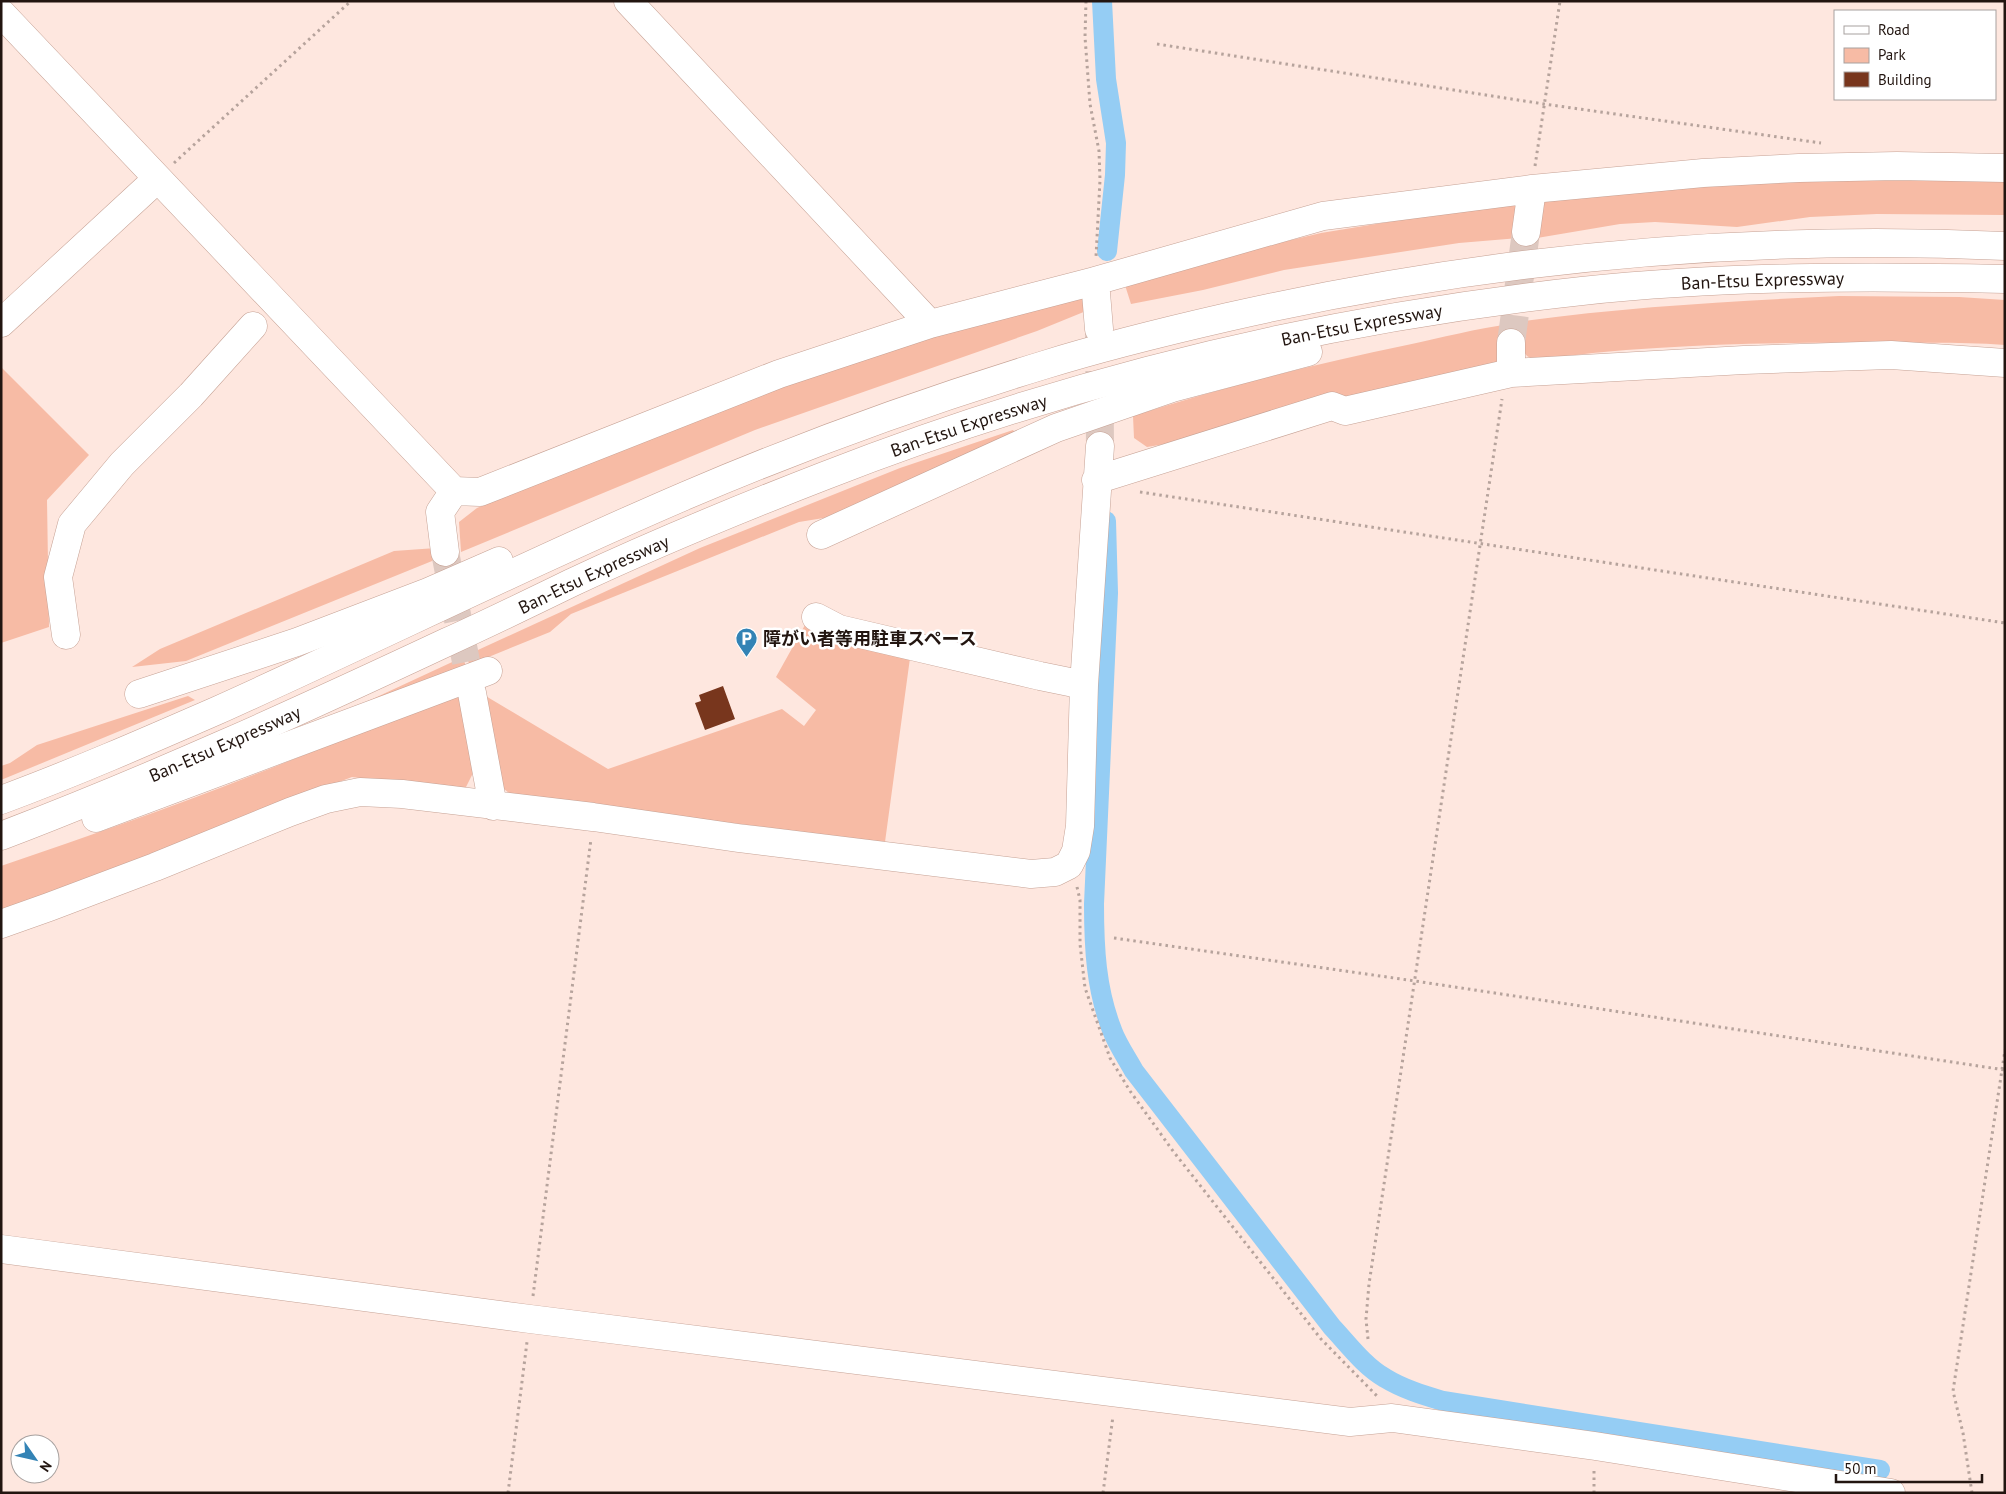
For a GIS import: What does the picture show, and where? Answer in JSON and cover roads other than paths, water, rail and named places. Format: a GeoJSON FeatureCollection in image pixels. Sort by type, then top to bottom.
{"type":"FeatureCollection","features":[{"type":"Feature","properties":{"kind":"main road"},"geometry":{"type":"LineString","coordinates":[[628,1],[930,324]]}},
{"type":"Feature","properties":{"kind":"main road"},"geometry":{"type":"LineString","coordinates":[[1,13],[454,492],[480,492],[779,374],[930,324],[1094,281],[1323,216],[1532,189],[1703,173],[1799,168],[1897,166],[2005,168]]}},
{"type":"Feature","properties":{"kind":"main road"},"geometry":{"type":"LineString","coordinates":[[1,322],[157,179]]}},
{"type":"Feature","properties":{"kind":"main road"},"geometry":{"type":"LineString","coordinates":[[1526,232],[1532,189]]}},
{"type":"Feature","properties":{"kind":"main road","name":"Ban-Etsu Expressway"},"geometry":{"type":"LineString","coordinates":[[1,800],[130,749],[687,495],[825,440],[938,399],[1040,366],[1166,331],[1328,295],[1431,277],[1564,260],[1684,250],[1852,243],[2005,246]]}},
{"type":"Feature","properties":{"kind":"main road","name":"Ban-Etsu Expressway"},"geometry":{"type":"LineString","coordinates":[[1,836],[144,779],[702,525],[827,475],[948,430],[1054,396],[1148,370],[1259,344],[1432,311],[1583,291],[1688,282],[1768,278],[2005,279]]}},
{"type":"Feature","properties":{"kind":"main road"},"geometry":{"type":"LineString","coordinates":[[1094,281],[1099,329]]}},
{"type":"Feature","properties":{"kind":"main road"},"geometry":{"type":"LineString","coordinates":[[820,535],[1056,428],[1172,388],[1334,346],[1583,291]]}},
{"type":"Feature","properties":{"kind":"main road"},"geometry":{"type":"LineString","coordinates":[[66,634],[58,577],[72,524],[122,464],[191,394],[253,326]]}},
{"type":"Feature","properties":{"kind":"main road"},"geometry":{"type":"LineString","coordinates":[[1511,342],[1511,373]]}},
{"type":"Feature","properties":{"kind":"main road"},"geometry":{"type":"LineString","coordinates":[[1103,478],[1332,406],[1345,411],[1511,373],[1744,360],[1891,355],[2005,363]]}},
{"type":"Feature","properties":{"kind":"main road"},"geometry":{"type":"LineString","coordinates":[[1,924],[326,800],[360,792],[402,794],[594,817],[738,838],[1031,874],[1055,872],[1069,866],[1076,851],[1080,826],[1084,684],[1103,478],[1100,446]]}},
{"type":"Feature","properties":{"kind":"main road"},"geometry":{"type":"LineString","coordinates":[[445,552],[440,512],[454,492]]}},
{"type":"Feature","properties":{"kind":"main road"},"geometry":{"type":"LineString","coordinates":[[139,694],[297,642],[428,592],[556,537],[687,495]]}},
{"type":"Feature","properties":{"kind":"main road"},"geometry":{"type":"LineString","coordinates":[[816,617],[839,629],[1040,676],[1084,684]]}},
{"type":"Feature","properties":{"kind":"main road"},"geometry":{"type":"LineString","coordinates":[[1,843],[59,832],[488,671]]}},
{"type":"Feature","properties":{"kind":"main road"},"geometry":{"type":"LineString","coordinates":[[472,693],[493,806]]}},
{"type":"Feature","properties":{"kind":"main road"},"geometry":{"type":"LineString","coordinates":[[1,1249],[1350,1422],[1392,1418],[1595,1446],[1891,1493]]}},
{"type":"Feature","properties":{"kind":"waterway"},"geometry":{"type":"LineString","coordinates":[[1102,1],[1106,79],[1116,143],[1115,175],[1107,251]]}},
{"type":"Feature","properties":{"kind":"waterway"},"geometry":{"type":"LineString","coordinates":[[1106,521],[1108,593],[1094,904],[1097,968],[1102,999],[1112,1030],[1134,1071],[1332,1327],[1377,1373],[1406,1389],[1443,1401],[1880,1470]]}},
{"type":"Feature","properties":{"kind":"tunnel"},"geometry":{"type":"LineString","coordinates":[[1511,343],[1526,232]]}},
{"type":"Feature","properties":{"kind":"tunnel"},"geometry":{"type":"LineString","coordinates":[[1099,329],[1100,446]]}},
{"type":"Feature","properties":{"kind":"tunnel"},"geometry":{"type":"LineString","coordinates":[[445,552],[472,693]]}},
{"type":"Feature","properties":{"kind":"place","name":"障がい者等用駐車スペース"},"geometry":{"type":"Point","coordinates":[747,657]}}]}
